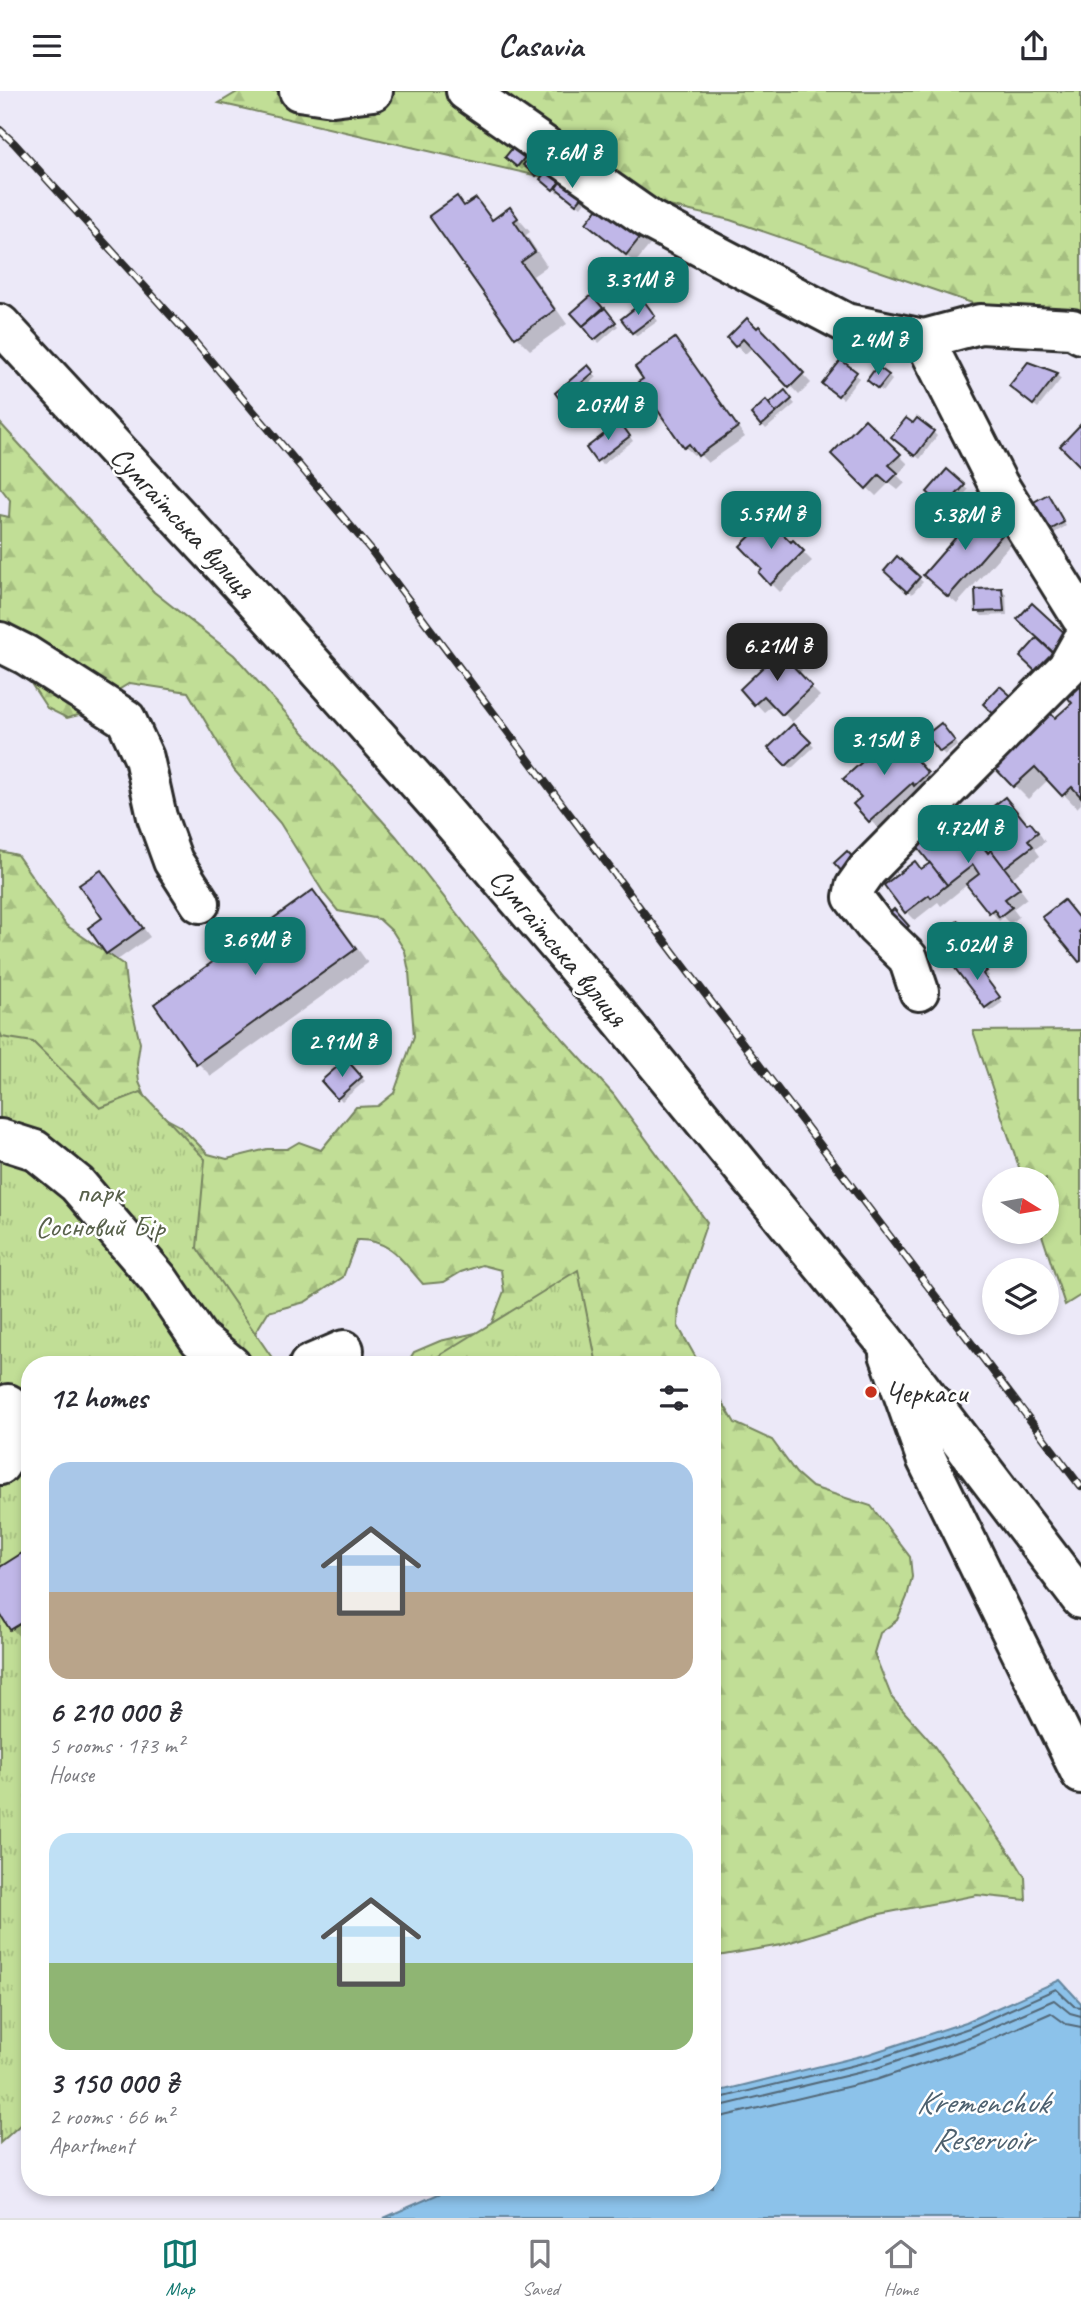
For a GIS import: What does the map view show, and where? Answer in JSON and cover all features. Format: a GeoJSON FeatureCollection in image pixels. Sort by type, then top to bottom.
{"type":"FeatureCollection","features":[{"type":"Feature","properties":{"kind":"main road"},"geometry":{"type":"LineString","coordinates":[[299,91],[333,96],[373,91]]}},
{"type":"Feature","properties":{"kind":"main road"},"geometry":{"type":"LineString","coordinates":[[466,91],[650,220],[846,323],[924,339],[980,324],[1072,329],[1081,334]]}},
{"type":"Feature","properties":{"kind":"main road","name":"Сумгаїтська вулиця"},"geometry":{"type":"LineString","coordinates":[[0,324],[251,595],[439,806],[614,1011],[883,1339],[1081,1599]]}},
{"type":"Feature","properties":{"kind":"main road"},"geometry":{"type":"LineString","coordinates":[[924,339],[998,484],[1081,617]]}},
{"type":"Feature","properties":{"kind":"main road"},"geometry":{"type":"LineString","coordinates":[[0,642],[26,655],[125,719],[144,758],[157,817],[173,861],[200,903]]}},
{"type":"Feature","properties":{"kind":"main road"},"geometry":{"type":"LineString","coordinates":[[919,991],[908,958],[875,926],[853,897],[855,887],[867,870],[1067,668],[1081,643]]}},
{"type":"Feature","properties":{"kind":"main road"},"geometry":{"type":"LineString","coordinates":[[0,1139],[36,1150],[77,1184],[159,1280],[199,1339],[220,1356]]}},
{"type":"Feature","properties":{"kind":"main road"},"geometry":{"type":"LineString","coordinates":[[883,1339],[926,1458],[1081,1774]]}},
{"type":"Feature","properties":{"kind":"main road"},"geometry":{"type":"LineString","coordinates":[[330,1356],[344,1350]]}},
{"type":"Feature","properties":{"kind":"main road"},"geometry":{"type":"LineString","coordinates":[[0,1465],[8,1452],[12,1408]]}},
{"type":"Feature","properties":{"kind":"green space"},"geometry":{"type":"Polygon","coordinates":[[[239,91],[1081,91],[1081,313],[972,303],[730,220],[219,103],[239,91]]]}},
{"type":"Feature","properties":{"kind":"green space"},"geometry":{"type":"Polygon","coordinates":[[[0,423],[154,592],[234,655],[396,836],[505,975],[613,1094],[707,1222],[679,1304],[678,1326],[695,1356],[412,1356],[414,1352],[440,1341],[489,1330],[504,1291],[501,1270],[482,1265],[461,1272],[444,1282],[423,1284],[387,1247],[357,1240],[343,1277],[305,1302],[268,1312],[255,1333],[239,1344],[0,1113],[0,851],[17,855],[66,925],[124,965],[140,1043],[137,1063],[139,1082],[147,1101],[161,1116],[180,1126],[208,1154],[227,1159],[267,1149],[287,1149],[299,1142],[321,1150],[356,1107],[378,1106],[394,1093],[414,1036],[405,951],[393,932],[379,919],[338,911],[280,823],[234,770],[188,692],[130,683],[110,695],[95,711],[67,718],[47,708],[0,636],[0,515],[9,517],[10,500],[0,487],[0,423]]]}},
{"type":"Feature","properties":{"kind":"green space"},"geometry":{"type":"Polygon","coordinates":[[[1081,1030],[1081,1295],[1065,1305],[1059,1287],[1059,1258],[1050,1258],[1045,1244],[1059,1244],[1059,1167],[1019,1167],[973,1031],[1081,1030]]]}},
{"type":"Feature","properties":{"kind":"green space","name":"парк Сосновий Бір"},"geometry":{"type":"Polygon","coordinates":[[[0,1032],[2,1037],[33,1042],[100,1108],[141,1092],[205,1159],[197,1248],[271,1356],[21,1356],[21,2124],[0,2143],[0,1032]]]}},
{"type":"Feature","properties":{"kind":"green space"},"geometry":{"type":"Polygon","coordinates":[[[578,1270],[595,1356],[439,1356],[578,1270]]]}},
{"type":"Feature","properties":{"kind":"green space"},"geometry":{"type":"Polygon","coordinates":[[[721,1400],[735,1423],[772,1440],[796,1473],[812,1487],[871,1506],[910,1557],[912,1577],[907,1597],[897,1620],[880,1633],[874,1653],[892,1698],[932,1743],[1025,1877],[1026,1900],[977,1895],[880,1914],[781,1945],[721,1955],[721,1400]]]}},
{"type":"Feature","properties":{"kind":"water","name":"Kremenchuk Reservoir"},"geometry":{"type":"Polygon","coordinates":[[[1060,1980],[1081,2003],[1081,2218],[384,2218],[434,2196],[721,2196],[721,2091],[869,2054],[966,2022],[1060,1980]]]}},
{"type":"Feature","properties":{"kind":"building"},"geometry":{"type":"Polygon","coordinates":[[[524,134],[536,144],[517,167],[505,157],[524,134]]]}},
{"type":"Feature","properties":{"kind":"building"},"geometry":{"type":"Polygon","coordinates":[[[538,147],[551,157],[536,176],[523,165],[538,147]]]}},
{"type":"Feature","properties":{"kind":"building"},"geometry":{"type":"Polygon","coordinates":[[[557,158],[570,169],[553,190],[540,179],[557,158]]]}},
{"type":"Feature","properties":{"kind":"building"},"geometry":{"type":"Polygon","coordinates":[[[563,178],[588,190],[576,204],[556,188],[563,178]]]}},
{"type":"Feature","properties":{"kind":"building"},"geometry":{"type":"Polygon","coordinates":[[[457,196],[464,206],[476,198],[492,220],[510,207],[518,218],[514,221],[535,252],[521,262],[555,310],[515,338],[429,216],[457,196]]]}},
{"type":"Feature","properties":{"kind":"building"},"geometry":{"type":"Polygon","coordinates":[[[606,198],[646,230],[626,255],[586,223],[606,198]]]}},
{"type":"Feature","properties":{"kind":"building"},"geometry":{"type":"Polygon","coordinates":[[[592,295],[603,308],[583,326],[571,313],[592,295]]]}},
{"type":"Feature","properties":{"kind":"building"},"geometry":{"type":"Polygon","coordinates":[[[644,301],[655,316],[632,333],[621,319],[644,301]]]}},
{"type":"Feature","properties":{"kind":"building"},"geometry":{"type":"Polygon","coordinates":[[[605,308],[616,322],[594,340],[583,326],[605,308]]]}},
{"type":"Feature","properties":{"kind":"building"},"geometry":{"type":"Polygon","coordinates":[[[747,318],[757,328],[759,326],[804,373],[789,388],[743,339],[735,347],[727,338],[747,318]]]}},
{"type":"Feature","properties":{"kind":"building"},"geometry":{"type":"Polygon","coordinates":[[[675,338],[738,427],[698,456],[689,444],[684,448],[638,382],[643,379],[635,367],[675,338]]]}},
{"type":"Feature","properties":{"kind":"building"},"geometry":{"type":"Polygon","coordinates":[[[841,360],[857,372],[838,396],[822,384],[841,360]]]}},
{"type":"Feature","properties":{"kind":"building"},"geometry":{"type":"Polygon","coordinates":[[[1028,362],[1058,373],[1033,405],[1009,386],[1028,362]]]}},
{"type":"Feature","properties":{"kind":"building"},"geometry":{"type":"Polygon","coordinates":[[[588,365],[594,372],[561,401],[555,393],[588,365]]]}},
{"type":"Feature","properties":{"kind":"building"},"geometry":{"type":"Polygon","coordinates":[[[877,366],[889,375],[878,389],[867,380],[877,366]]]}},
{"type":"Feature","properties":{"kind":"building"},"geometry":{"type":"Polygon","coordinates":[[[785,390],[792,399],[776,413],[769,404],[785,390]]]}},
{"type":"Feature","properties":{"kind":"building"},"geometry":{"type":"Polygon","coordinates":[[[766,400],[776,413],[761,426],[751,414],[766,400]]]}},
{"type":"Feature","properties":{"kind":"building"},"geometry":{"type":"Polygon","coordinates":[[[906,418],[913,423],[917,418],[934,431],[915,456],[891,437],[906,418]]]}},
{"type":"Feature","properties":{"kind":"building"},"geometry":{"type":"Polygon","coordinates":[[[865,419],[901,454],[889,465],[898,473],[888,483],[879,475],[866,489],[831,454],[865,419]]]}},
{"type":"Feature","properties":{"kind":"building"},"geometry":{"type":"Polygon","coordinates":[[[620,422],[630,436],[596,462],[586,448],[620,422]]]}},
{"type":"Feature","properties":{"kind":"building"},"geometry":{"type":"Polygon","coordinates":[[[1081,424],[1081,467],[1060,446],[1081,424]]]}},
{"type":"Feature","properties":{"kind":"building"},"geometry":{"type":"Polygon","coordinates":[[[947,469],[965,485],[944,508],[927,492],[947,469]]]}},
{"type":"Feature","properties":{"kind":"building"},"geometry":{"type":"Polygon","coordinates":[[[1048,494],[1064,522],[1041,535],[1025,507],[1048,494]]]}},
{"type":"Feature","properties":{"kind":"building"},"geometry":{"type":"Polygon","coordinates":[[[992,511],[1009,527],[948,597],[923,575],[977,513],[984,520],[992,511]]]}},
{"type":"Feature","properties":{"kind":"building"},"geometry":{"type":"Polygon","coordinates":[[[768,519],[804,551],[770,585],[759,573],[762,569],[740,546],[768,519]]]}},
{"type":"Feature","properties":{"kind":"building"},"geometry":{"type":"Polygon","coordinates":[[[897,556],[920,577],[907,592],[884,571],[897,556]]]}},
{"type":"Feature","properties":{"kind":"building"},"geometry":{"type":"Polygon","coordinates":[[[1002,588],[1004,611],[976,612],[975,589],[1002,588]]]}},
{"type":"Feature","properties":{"kind":"building"},"geometry":{"type":"Polygon","coordinates":[[[1032,603],[1069,637],[1054,653],[1017,619],[1032,603]]]}},
{"type":"Feature","properties":{"kind":"building"},"geometry":{"type":"Polygon","coordinates":[[[1037,638],[1053,653],[1035,671],[1020,657],[1037,638]]]}},
{"type":"Feature","properties":{"kind":"building"},"geometry":{"type":"Polygon","coordinates":[[[784,647],[795,660],[791,664],[812,686],[782,715],[764,696],[754,705],[740,689],[784,647]]]}},
{"type":"Feature","properties":{"kind":"building"},"geometry":{"type":"Polygon","coordinates":[[[1000,686],[1019,703],[1002,722],[983,704],[1000,686]]]}},
{"type":"Feature","properties":{"kind":"building"},"geometry":{"type":"Polygon","coordinates":[[[1081,686],[1081,797],[1072,787],[1062,796],[1035,767],[1013,787],[991,764],[1047,710],[1055,718],[1072,703],[1068,698],[1081,686]]]}},
{"type":"Feature","properties":{"kind":"building"},"geometry":{"type":"Polygon","coordinates":[[[941,723],[955,741],[940,752],[926,735],[941,723]]]}},
{"type":"Feature","properties":{"kind":"building"},"geometry":{"type":"Polygon","coordinates":[[[793,724],[811,742],[786,766],[768,748],[793,724]]]}},
{"type":"Feature","properties":{"kind":"building"},"geometry":{"type":"Polygon","coordinates":[[[893,734],[928,773],[914,786],[912,783],[869,822],[853,804],[861,797],[843,779],[893,734]]]}},
{"type":"Feature","properties":{"kind":"building"},"geometry":{"type":"Polygon","coordinates":[[[1005,797],[1027,824],[1030,822],[1038,832],[1028,840],[1033,846],[1004,868],[991,850],[988,853],[967,827],[1005,797]]]}},
{"type":"Feature","properties":{"kind":"building"},"geometry":{"type":"Polygon","coordinates":[[[935,820],[951,840],[967,827],[988,853],[991,850],[1020,888],[1005,899],[1012,907],[999,917],[994,909],[989,913],[966,884],[979,874],[973,865],[947,885],[911,839],[935,820]]]}},
{"type":"Feature","properties":{"kind":"building"},"geometry":{"type":"Polygon","coordinates":[[[847,851],[858,863],[845,875],[834,863],[847,851]]]}},
{"type":"Feature","properties":{"kind":"building"},"geometry":{"type":"Polygon","coordinates":[[[915,861],[921,869],[930,863],[947,885],[905,913],[884,885],[915,861]]]}},
{"type":"Feature","properties":{"kind":"building"},"geometry":{"type":"Polygon","coordinates":[[[101,870],[143,928],[106,954],[88,928],[102,918],[79,885],[101,870]]]}},
{"type":"Feature","properties":{"kind":"building"},"geometry":{"type":"Polygon","coordinates":[[[313,890],[356,949],[196,1064],[154,1004],[313,890]]]}},
{"type":"Feature","properties":{"kind":"building"},"geometry":{"type":"Polygon","coordinates":[[[1064,900],[1081,921],[1079,962],[1042,917],[1064,900]]]}},
{"type":"Feature","properties":{"kind":"building"},"geometry":{"type":"Polygon","coordinates":[[[894,909],[909,926],[900,935],[885,917],[894,909]]]}},
{"type":"Feature","properties":{"kind":"building"},"geometry":{"type":"Polygon","coordinates":[[[958,921],[967,934],[944,951],[934,938],[958,921]]]}},
{"type":"Feature","properties":{"kind":"building"},"geometry":{"type":"Polygon","coordinates":[[[967,957],[973,966],[979,962],[987,971],[983,974],[1000,997],[985,1008],[954,967],[967,957]]]}},
{"type":"Feature","properties":{"kind":"building"},"geometry":{"type":"Polygon","coordinates":[[[346,1059],[362,1077],[337,1099],[321,1081],[346,1059]]]}},
{"type":"Feature","properties":{"kind":"building"},"geometry":{"type":"Polygon","coordinates":[[[21,1554],[21,1623],[10,1630],[0,1614],[0,1567],[21,1554]]]}},
{"type":"Feature","properties":{"kind":"railway"},"geometry":{"type":"LineString","coordinates":[[0,130],[194,341],[371,550],[1081,1487]]}},
{"type":"Feature","properties":{"kind":"place","name":"Черкаси"},"geometry":{"type":"Point","coordinates":[871,1392]}}]}
